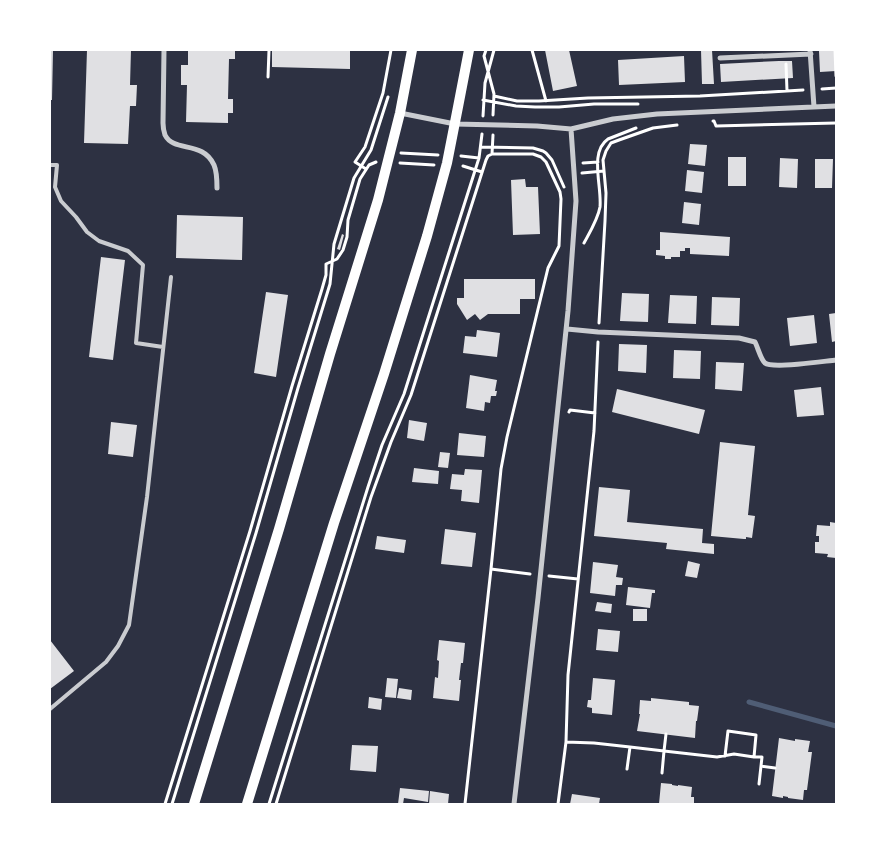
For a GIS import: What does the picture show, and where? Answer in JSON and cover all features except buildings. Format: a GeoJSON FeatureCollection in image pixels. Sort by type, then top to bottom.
{"type":"FeatureCollection","features":[{"type":"Feature","properties":{"kind":"main road"},"geometry":{"type":"LineString","coordinates":[[194,804],[378,200],[400,113],[412,50]]}},
{"type":"Feature","properties":{"kind":"main road"},"geometry":{"type":"LineString","coordinates":[[247,804],[334,523],[418,268],[446,165],[468,50]]}},
{"type":"Feature","properties":{"kind":"street"},"geometry":{"type":"LineString","coordinates":[[164,50],[163,123],[165,134],[175,144],[200,150],[210,158],[214,166],[217,188]]}},
{"type":"Feature","properties":{"kind":"street"},"geometry":{"type":"LineString","coordinates":[[720,58],[811,52],[814,107]]}},
{"type":"Feature","properties":{"kind":"street"},"geometry":{"type":"LineString","coordinates":[[400,113],[455,124],[537,126],[571,129],[613,119],[657,114],[836,106]]}},
{"type":"Feature","properties":{"kind":"street"},"geometry":{"type":"LineString","coordinates":[[514,804],[541,575],[566,329],[576,202],[571,129]]}},
{"type":"Feature","properties":{"kind":"street"},"geometry":{"type":"LineString","coordinates":[[566,329],[739,338],[755,342],[765,363],[768,365],[836,360]]}},
{"type":"Feature","properties":{"kind":"lane"},"geometry":{"type":"LineString","coordinates":[[50,165],[56,165],[55,187],[60,201],[76,217],[87,232],[99,241],[128,250],[143,265],[136,342],[164,347]]}},
{"type":"Feature","properties":{"kind":"lane"},"geometry":{"type":"LineString","coordinates":[[50,709],[106,662],[118,646],[128,625],[147,497],[171,277]]}},
{"type":"Feature","properties":{"kind":"path"},"geometry":{"type":"LineString","coordinates":[[268,77],[269,50]]}},
{"type":"Feature","properties":{"kind":"path"},"geometry":{"type":"LineString","coordinates":[[366,169],[355,162],[365,147],[384,90],[391,50]]}},
{"type":"Feature","properties":{"kind":"path"},"geometry":{"type":"LineString","coordinates":[[486,50],[484,56],[494,96],[493,116]]}},
{"type":"Feature","properties":{"kind":"path"},"geometry":{"type":"LineString","coordinates":[[483,110],[485,83],[494,50]]}},
{"type":"Feature","properties":{"kind":"path"},"geometry":{"type":"LineString","coordinates":[[532,50],[546,101]]}},
{"type":"Feature","properties":{"kind":"path"},"geometry":{"type":"LineString","coordinates":[[835,50],[836,76]]}},
{"type":"Feature","properties":{"kind":"path"},"geometry":{"type":"LineString","coordinates":[[786,70],[787,91]]}},
{"type":"Feature","properties":{"kind":"path"},"geometry":{"type":"LineString","coordinates":[[494,96],[517,101],[546,101],[588,98],[700,96],[836,88]]}},
{"type":"Feature","properties":{"kind":"path"},"geometry":{"type":"LineString","coordinates":[[172,804],[256,533],[330,284],[334,244],[354,178],[371,150],[389,94]]}},
{"type":"Feature","properties":{"kind":"path"},"geometry":{"type":"LineString","coordinates":[[612,98],[612,112]]}},
{"type":"Feature","properties":{"kind":"path"},"geometry":{"type":"LineString","coordinates":[[483,100],[516,106],[535,107],[601,104],[601,108]]}},
{"type":"Feature","properties":{"kind":"path"},"geometry":{"type":"LineString","coordinates":[[706,122],[714,121],[716,126],[836,123]]}},
{"type":"Feature","properties":{"kind":"path"},"geometry":{"type":"LineString","coordinates":[[558,804],[566,742],[568,675],[594,431],[606,212],[604,157],[611,144],[619,140],[656,128],[680,124]]}},
{"type":"Feature","properties":{"kind":"path"},"geometry":{"type":"LineString","coordinates":[[492,154],[493,134]]}},
{"type":"Feature","properties":{"kind":"path"},"geometry":{"type":"LineString","coordinates":[[582,247],[599,208],[598,153],[604,142],[609,139],[606,134]]}},
{"type":"Feature","properties":{"kind":"path"},"geometry":{"type":"LineString","coordinates":[[617,135],[619,140]]}},
{"type":"Feature","properties":{"kind":"path"},"geometry":{"type":"LineString","coordinates":[[269,804],[366,493],[382,445],[404,394],[476,170],[482,137]]}},
{"type":"Feature","properties":{"kind":"path"},"geometry":{"type":"LineString","coordinates":[[481,147],[537,149],[546,153],[551,158],[554,166],[558,165]]}},
{"type":"Feature","properties":{"kind":"path"},"geometry":{"type":"LineString","coordinates":[[399,153],[439,155]]}},
{"type":"Feature","properties":{"kind":"path"},"geometry":{"type":"LineString","coordinates":[[276,804],[371,497],[411,395],[486,160],[492,154],[533,154],[545,160],[560,192],[559,246],[548,268],[507,437],[465,804]]}},
{"type":"Feature","properties":{"kind":"path"},"geometry":{"type":"LineString","coordinates":[[466,156],[479,158]]}},
{"type":"Feature","properties":{"kind":"path"},"geometry":{"type":"LineString","coordinates":[[165,804],[262,493],[326,275],[326,264],[336,259],[343,250],[347,236],[348,220],[360,179],[372,163],[379,162]]}},
{"type":"Feature","properties":{"kind":"path"},"geometry":{"type":"LineString","coordinates":[[581,163],[598,162]]}},
{"type":"Feature","properties":{"kind":"path"},"geometry":{"type":"LineString","coordinates":[[397,163],[437,165]]}},
{"type":"Feature","properties":{"kind":"path"},"geometry":{"type":"LineString","coordinates":[[464,166],[482,172]]}},
{"type":"Feature","properties":{"kind":"path"},"geometry":{"type":"LineString","coordinates":[[582,173],[604,171]]}},
{"type":"Feature","properties":{"kind":"path"},"geometry":{"type":"LineString","coordinates":[[552,175],[567,174]]}},
{"type":"Feature","properties":{"kind":"path"},"geometry":{"type":"LineString","coordinates":[[568,419],[570,410],[595,413]]}},
{"type":"Feature","properties":{"kind":"path"},"geometry":{"type":"LineString","coordinates":[[491,569],[578,579]]}},
{"type":"Feature","properties":{"kind":"path"},"geometry":{"type":"LineString","coordinates":[[725,756],[728,731],[756,735],[754,756]]}},
{"type":"Feature","properties":{"kind":"path"},"geometry":{"type":"LineString","coordinates":[[662,773],[666,734]]}},
{"type":"Feature","properties":{"kind":"path"},"geometry":{"type":"LineString","coordinates":[[566,742],[594,743],[717,757],[734,754],[762,757],[759,784]]}},
{"type":"Feature","properties":{"kind":"path"},"geometry":{"type":"LineString","coordinates":[[627,769],[630,747]]}},
{"type":"Feature","properties":{"kind":"path"},"geometry":{"type":"LineString","coordinates":[[761,766],[775,768]]}},
{"type":"Feature","properties":{"kind":"waterway"},"geometry":{"type":"LineString","coordinates":[[749,702],[836,726]]}}]}
